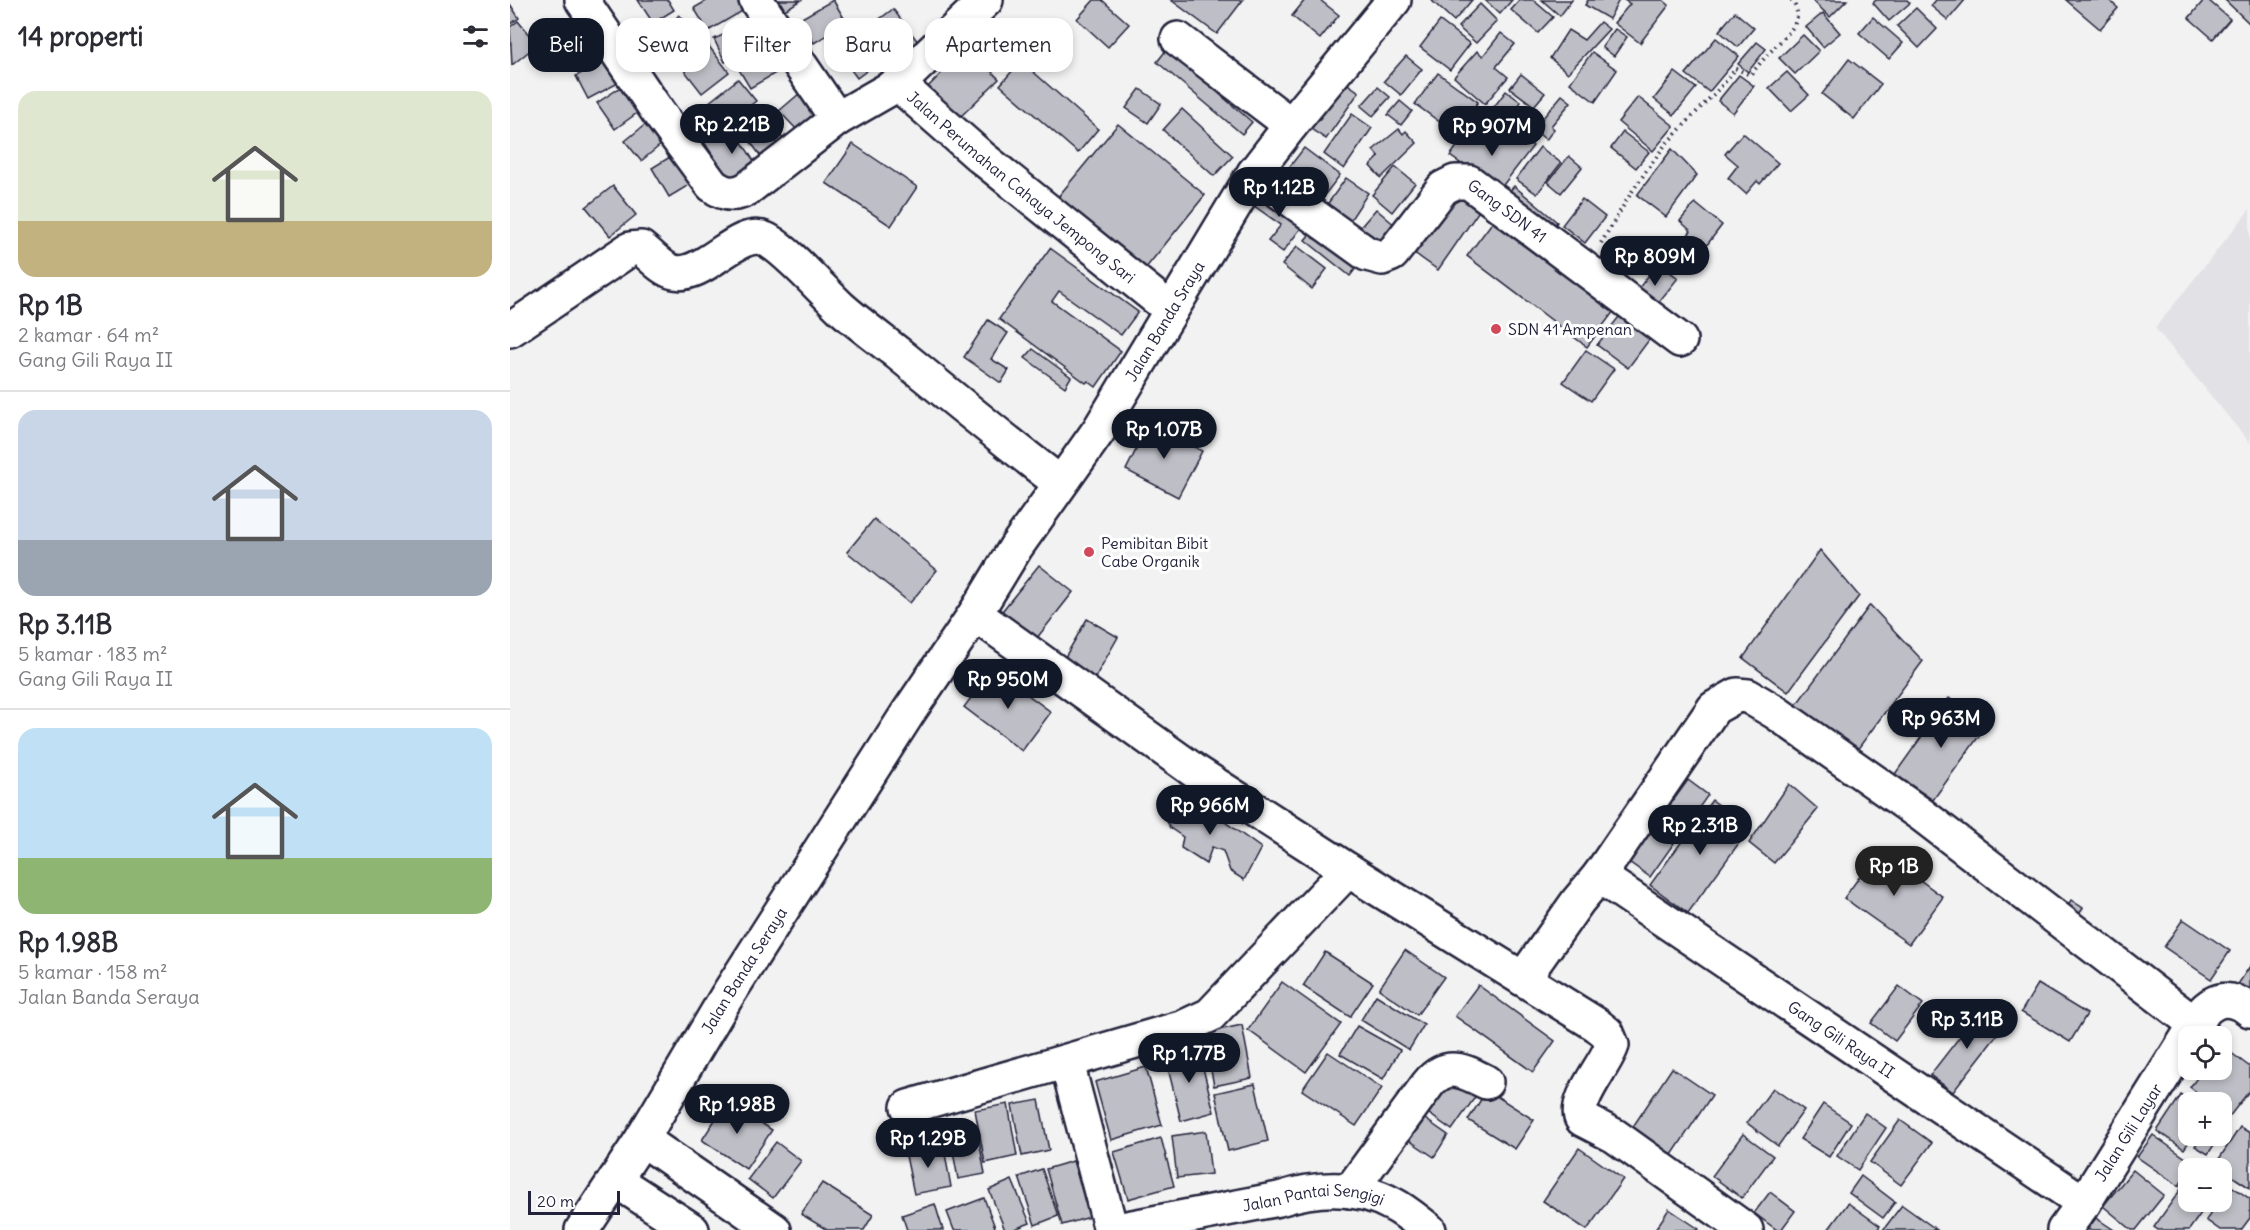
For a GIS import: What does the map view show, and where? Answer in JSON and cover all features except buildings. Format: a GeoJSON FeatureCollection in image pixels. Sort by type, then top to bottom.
{"type":"FeatureCollection","features":[{"type":"Feature","properties":{"kind":"street","name":"Jalan Perumahan Cahaya Jempong Sari"},"geometry":{"type":"LineString","coordinates":[[582,0],[664,122],[712,186],[722,192],[735,194],[747,189],[837,119],[898,84],[981,157],[1171,310]]}},
{"type":"Feature","properties":{"kind":"street"},"geometry":{"type":"LineString","coordinates":[[756,0],[837,119]]}},
{"type":"Feature","properties":{"kind":"street","name":"Jalan Banda Sraya"},"geometry":{"type":"LineString","coordinates":[[908,713],[1060,483],[1099,430],[1254,173],[1394,0]]}},
{"type":"Feature","properties":{"kind":"street"},"geometry":{"type":"LineString","coordinates":[[898,84],[967,7]]}},
{"type":"Feature","properties":{"kind":"street"},"geometry":{"type":"LineString","coordinates":[[1178,39],[1291,125]]}},
{"type":"Feature","properties":{"kind":"street","name":"Gang SDN 41"},"geometry":{"type":"LineString","coordinates":[[1254,173],[1367,254],[1378,258],[1392,254],[1443,188],[1455,182],[1469,183],[1680,340]]}},
{"type":"Feature","properties":{"kind":"street"},"geometry":{"type":"LineString","coordinates":[[510,330],[630,249],[641,248],[672,272],[684,273],[698,268],[745,240],[765,239],[778,248],[841,308],[983,424],[1060,483]]}},
{"type":"Feature","properties":{"kind":"street"},"geometry":{"type":"LineString","coordinates":[[975,614],[1196,772],[1597,1025],[1611,1038],[1612,1045],[1607,1059],[1581,1101],[1582,1119],[1615,1136],[1746,1230]]}},
{"type":"Feature","properties":{"kind":"street"},"geometry":{"type":"LineString","coordinates":[[1523,979],[1578,901],[1599,876],[1714,708],[1737,695],[1748,696],[1784,718],[1922,815],[2195,1024]]}},
{"type":"Feature","properties":{"kind":"street","name":"Jalan Banda Seraya"},"geometry":{"type":"LineString","coordinates":[[582,1230],[908,713]]}},
{"type":"Feature","properties":{"kind":"street"},"geometry":{"type":"LineString","coordinates":[[908,1107],[1067,1063],[1184,1027],[1210,1015],[1348,870]]}},
{"type":"Feature","properties":{"kind":"street","name":"Gang Gili Raya II"},"geometry":{"type":"LineString","coordinates":[[1599,876],[2084,1203]]}},
{"type":"Feature","properties":{"kind":"street","name":"Jalan Gili Layar"},"geometry":{"type":"LineString","coordinates":[[2064,1230],[2084,1203],[2204,1011],[2214,1003],[2231,1000],[2248,1008]]}},
{"type":"Feature","properties":{"kind":"street"},"geometry":{"type":"LineString","coordinates":[[1067,1063],[1111,1230]]}},
{"type":"Feature","properties":{"kind":"street"},"geometry":{"type":"LineString","coordinates":[[1350,1191],[1428,1084],[1437,1076],[1458,1070],[1486,1082]]}},
{"type":"Feature","properties":{"kind":"street"},"geometry":{"type":"LineString","coordinates":[[642,1138],[774,1230]]}},
{"type":"Feature","properties":{"kind":"street"},"geometry":{"type":"LineString","coordinates":[[615,1180],[692,1230]]}},
{"type":"Feature","properties":{"kind":"street","name":"Jalan Pantai Sengigi"},"geometry":{"type":"LineString","coordinates":[[1117,1230],[1314,1191],[1350,1191],[1381,1199],[1396,1205],[1429,1230]]}},
{"type":"Feature","properties":{"kind":"path"},"geometry":{"type":"LineString","coordinates":[[1584,270],[1633,190],[1665,146],[1731,76],[1735,68],[1750,75],[1790,33],[1797,12],[1791,0]]}},
{"type":"Feature","properties":{"kind":"shaded area"},"geometry":{"type":"Polygon","coordinates":[[[2250,209],[2250,443],[2155,328],[2250,209]]]}},
{"type":"Feature","properties":{"kind":"place","name":"SDN 41 Ampenan"},"geometry":{"type":"Point","coordinates":[1496,329]}},
{"type":"Feature","properties":{"kind":"place","name":"Pemibitan Bibit Cabe Organik"},"geometry":{"type":"Point","coordinates":[1089,552]}}]}
